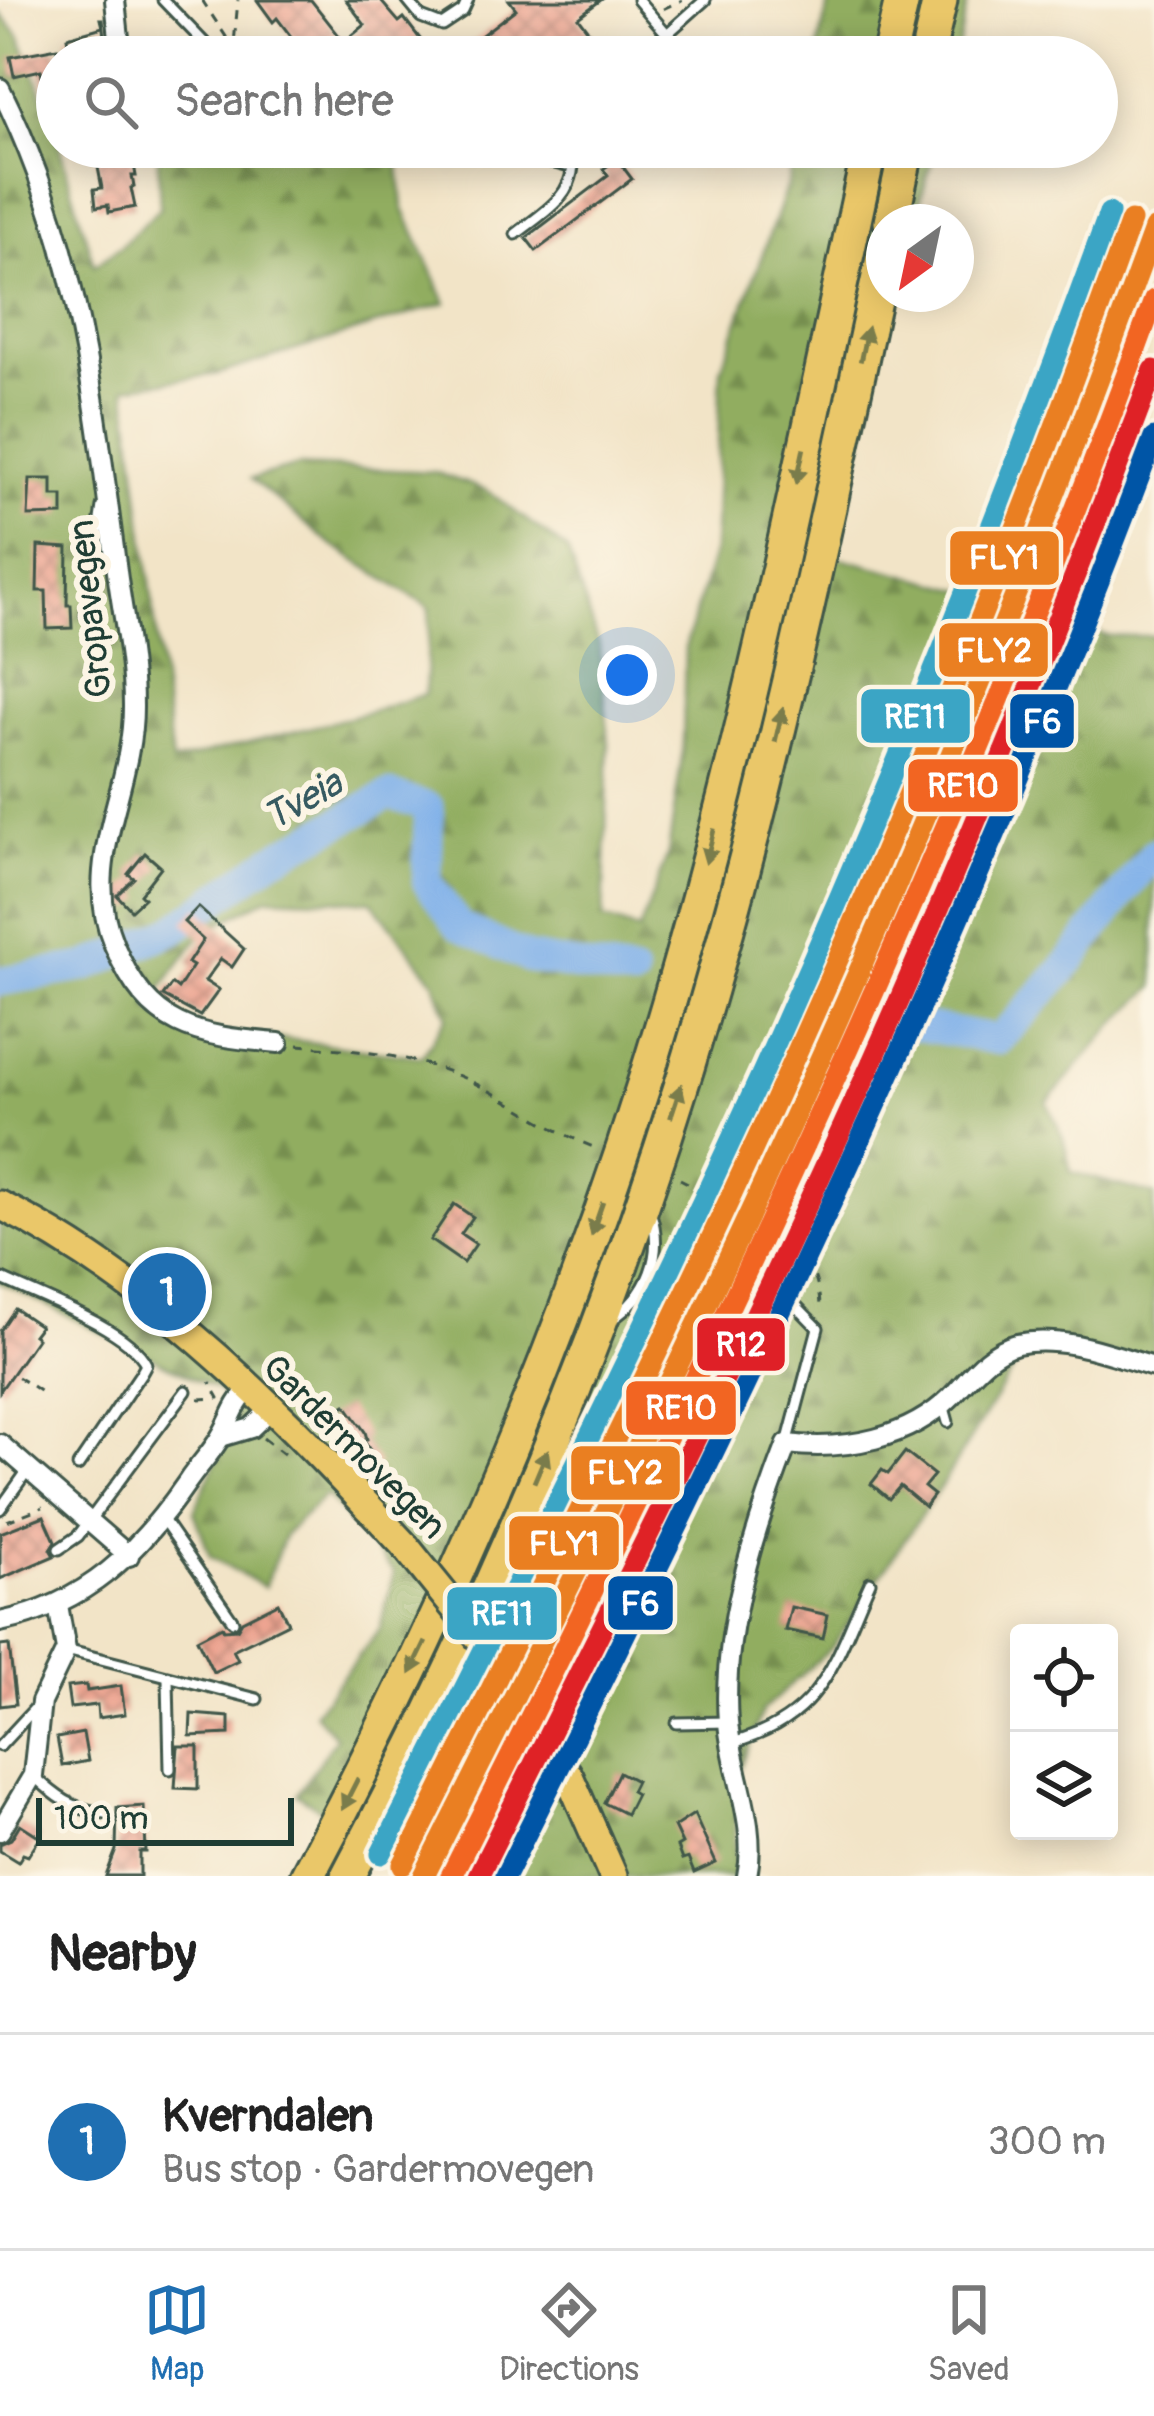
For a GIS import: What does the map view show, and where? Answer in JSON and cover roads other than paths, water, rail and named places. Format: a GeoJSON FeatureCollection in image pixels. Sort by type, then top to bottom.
{"type":"FeatureCollection","features":[{"type":"Feature","properties":{"kind":"highway"},"geometry":{"type":"LineString","coordinates":[[894,36],[902,0]]}},
{"type":"Feature","properties":{"kind":"highway"},"geometry":{"type":"LineString","coordinates":[[932,36],[940,0]]}},
{"type":"Feature","properties":{"kind":"highway"},"geometry":{"type":"LineString","coordinates":[[307,1876],[443,1606],[542,1369],[640,1092],[681,960],[717,819],[865,168]]}},
{"type":"Feature","properties":{"kind":"highway"},"geometry":{"type":"LineString","coordinates":[[895,204],[903,168]]}},
{"type":"Feature","properties":{"kind":"highway"},"geometry":{"type":"LineString","coordinates":[[348,1876],[470,1636],[596,1329],[690,1058],[755,826],[871,312]]}},
{"type":"Feature","properties":{"kind":"main road","name":"Gardermovegen"},"geometry":{"type":"LineString","coordinates":[[0,1204],[122,1280],[249,1388],[405,1546],[498,1661],[569,1776],[613,1876]]}},
{"type":"Feature","properties":{"kind":"street"},"geometry":{"type":"LineString","coordinates":[[115,0],[119,36]]}},
{"type":"Feature","properties":{"kind":"street","name":"Gropavegen"},"geometry":{"type":"LineString","coordinates":[[0,88],[29,150],[77,299],[109,490],[133,679],[128,760],[101,871],[101,903],[119,956],[146,1002],[177,1025],[225,1039],[279,1043]]}},
{"type":"Feature","properties":{"kind":"street"},"geometry":{"type":"LineString","coordinates":[[747,1876],[748,1829],[728,1722],[728,1662],[759,1526],[787,1444],[853,1445],[945,1413],[975,1369],[1019,1344],[1065,1343],[1154,1367]]}},
{"type":"Feature","properties":{"kind":"street"},"geometry":{"type":"LineString","coordinates":[[0,1622],[58,1605],[107,1576],[129,1556],[221,1437],[231,1410],[249,1388]]}},
{"type":"Feature","properties":{"kind":"street"},"geometry":{"type":"LineString","coordinates":[[221,1437],[251,1428],[271,1409]]}},
{"type":"Feature","properties":{"kind":"street"},"geometry":{"type":"LineString","coordinates":[[0,1444],[129,1556]]}},
{"type":"Feature","properties":{"kind":"street"},"geometry":{"type":"LineString","coordinates":[[0,1831],[33,1775],[41,1702],[66,1650],[58,1605]]}},
{"type":"Feature","properties":{"kind":"lane"},"geometry":{"type":"LineString","coordinates":[[163,0],[198,36]]}},
{"type":"Feature","properties":{"kind":"lane"},"geometry":{"type":"LineString","coordinates":[[407,0],[421,17],[442,25],[463,11],[469,0]]}},
{"type":"Feature","properties":{"kind":"lane"},"geometry":{"type":"LineString","coordinates":[[638,0],[667,34],[705,0]]}},
{"type":"Feature","properties":{"kind":"lane"},"geometry":{"type":"LineString","coordinates":[[516,234],[566,193],[573,168]]}},
{"type":"Feature","properties":{"kind":"lane"},"geometry":{"type":"LineString","coordinates":[[86,615],[103,500],[109,490]]}},
{"type":"Feature","properties":{"kind":"lane"},"geometry":{"type":"LineString","coordinates":[[0,1278],[114,1335],[146,1364],[78,1466]]}},
{"type":"Feature","properties":{"kind":"lane"},"geometry":{"type":"LineString","coordinates":[[548,1699],[735,1312],[754,1289],[781,1290],[818,1328],[787,1444]]}},
{"type":"Feature","properties":{"kind":"lane"},"geometry":{"type":"LineString","coordinates":[[59,1550],[70,1545],[90,1521],[186,1390]]}},
{"type":"Feature","properties":{"kind":"lane"},"geometry":{"type":"LineString","coordinates":[[2,1503],[30,1467]]}},
{"type":"Feature","properties":{"kind":"lane"},"geometry":{"type":"LineString","coordinates":[[162,1518],[233,1621]]}},
{"type":"Feature","properties":{"kind":"lane"},"geometry":{"type":"LineString","coordinates":[[732,1743],[785,1723],[800,1710],[832,1664],[870,1582]]}},
{"type":"Feature","properties":{"kind":"lane"},"geometry":{"type":"LineString","coordinates":[[66,1650],[257,1699]]}},
{"type":"Feature","properties":{"kind":"lane"},"geometry":{"type":"LineString","coordinates":[[168,1679],[170,1769]]}},
{"type":"Feature","properties":{"kind":"lane"},"geometry":{"type":"LineString","coordinates":[[0,1746],[41,1702]]}},
{"type":"Feature","properties":{"kind":"lane"},"geometry":{"type":"LineString","coordinates":[[677,1723],[728,1722]]}},
{"type":"Feature","properties":{"kind":"lane"},"geometry":{"type":"LineString","coordinates":[[33,1775],[54,1796],[79,1810],[105,1814]]}},
{"type":"Feature","properties":{"kind":"waterway","name":"Tveia"},"geometry":{"type":"LineString","coordinates":[[0,981],[86,967],[173,930],[272,859],[389,795],[429,807],[427,882],[459,926],[528,958],[633,976]]}},
{"type":"Feature","properties":{"kind":"waterway","name":"Tveia"},"geometry":{"type":"LineString","coordinates":[[890,1021],[999,1040],[1061,973],[1154,853]]}},
{"type":"Feature","properties":{"kind":"place","name":"Kverndalen"},"geometry":{"type":"Point","coordinates":[167,1292]}}]}
